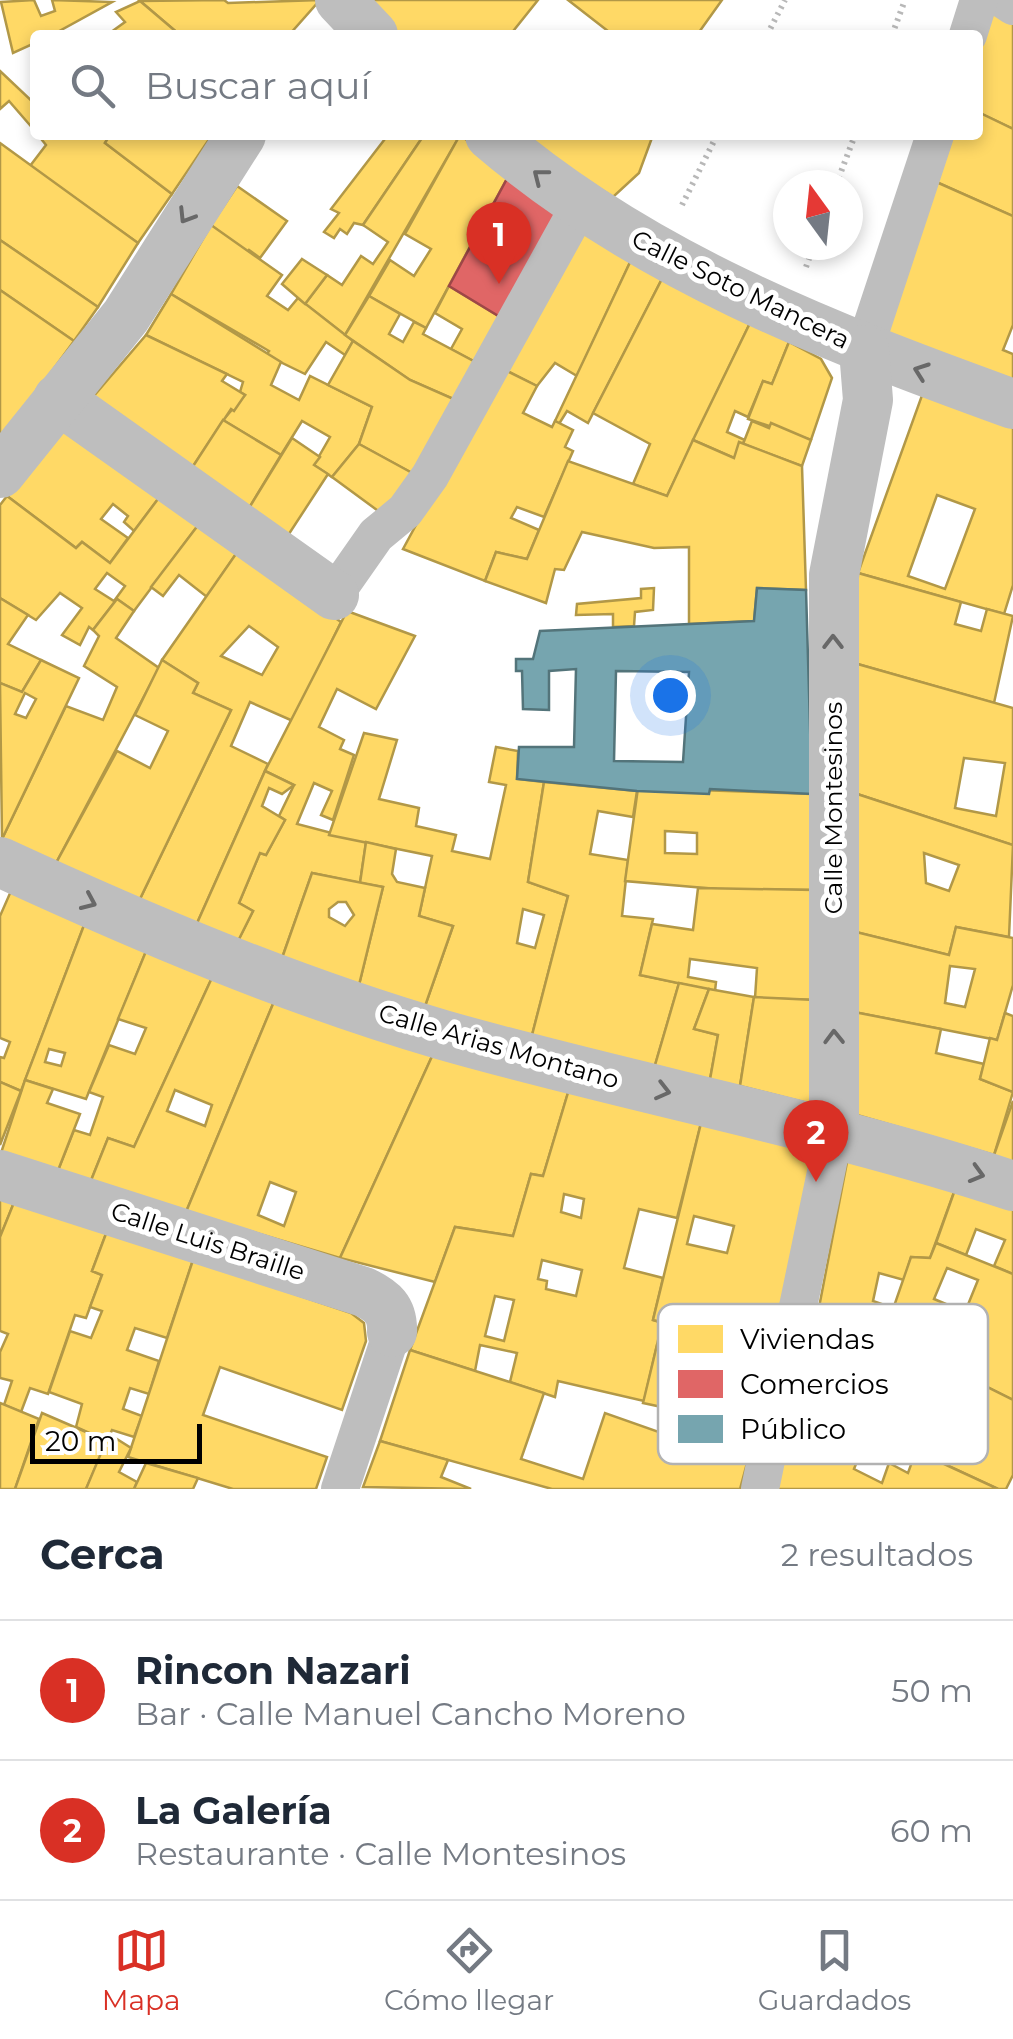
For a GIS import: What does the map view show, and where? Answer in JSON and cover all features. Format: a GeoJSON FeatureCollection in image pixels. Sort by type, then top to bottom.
{"type":"FeatureCollection","features":[{"type":"Feature","properties":{"kind":"street"},"geometry":{"type":"LineString","coordinates":[[970,30],[979,0]]}},
{"type":"Feature","properties":{"kind":"street"},"geometry":{"type":"LineString","coordinates":[[1004,0],[1013,6]]}},
{"type":"Feature","properties":{"kind":"street"},"geometry":{"type":"LineString","coordinates":[[0,473],[126,316],[238,140]]}},
{"type":"Feature","properties":{"kind":"street","name":"Calle Soto Mancera"},"geometry":{"type":"LineString","coordinates":[[496,140],[579,207],[787,318],[1013,404]]}},
{"type":"Feature","properties":{"kind":"street","name":"Calle Montesinos"},"geometry":{"type":"LineString","coordinates":[[799,1304],[834,1134],[834,575],[868,400],[864,350],[933,140]]}},
{"type":"Feature","properties":{"kind":"street"},"geometry":{"type":"LineString","coordinates":[[58,399],[334,594],[376,535],[405,511],[430,476],[579,207]]}},
{"type":"Feature","properties":{"kind":"street","name":"Calle Arias Montano"},"geometry":{"type":"LineString","coordinates":[[0,862],[168,936],[440,1034],[834,1134],[1013,1186]]}},
{"type":"Feature","properties":{"kind":"street","name":"Calle Luis Braille"},"geometry":{"type":"LineString","coordinates":[[0,1174],[364,1292],[390,1312],[392,1332]]}},
{"type":"Feature","properties":{"kind":"street"},"geometry":{"type":"LineString","coordinates":[[340,1489],[392,1332]]}},
{"type":"Feature","properties":{"kind":"street","name":"Calle Montesinos"},"geometry":{"type":"LineString","coordinates":[[760,1489],[765,1464]]}},
{"type":"Feature","properties":{"kind":"path"},"geometry":{"type":"LineString","coordinates":[[770,30],[785,0]]}},
{"type":"Feature","properties":{"kind":"path"},"geometry":{"type":"LineString","coordinates":[[894,30],[905,0]]}},
{"type":"Feature","properties":{"kind":"path"},"geometry":{"type":"LineString","coordinates":[[678,212],[714,140]]}},
{"type":"Feature","properties":{"kind":"path"},"geometry":{"type":"LineString","coordinates":[[842,170],[853,140]]}},
{"type":"Feature","properties":{"kind":"building: Viviendas"},"geometry":{"type":"Polygon","coordinates":[[[34,0],[41,16],[55,11],[52,0],[112,2],[61,30],[30,30],[30,45],[13,53],[1,2],[34,0]]]}},
{"type":"Feature","properties":{"kind":"building: Viviendas"},"geometry":{"type":"Polygon","coordinates":[[[320,0],[293,30],[174,30],[140,1],[320,0]]]}},
{"type":"Feature","properties":{"kind":"building: Viviendas"},"geometry":{"type":"Polygon","coordinates":[[[373,0],[538,0],[514,30],[395,30],[368,6],[373,0]]]}},
{"type":"Feature","properties":{"kind":"building: Viviendas"},"geometry":{"type":"Polygon","coordinates":[[[568,0],[722,0],[701,30],[607,30],[568,0]]]}},
{"type":"Feature","properties":{"kind":"building: Viviendas"},"geometry":{"type":"Polygon","coordinates":[[[140,1],[174,30],[114,30],[125,22],[116,12],[140,1]]]}},
{"type":"Feature","properties":{"kind":"building: Viviendas"},"geometry":{"type":"Polygon","coordinates":[[[987,10],[1013,24],[1013,129],[983,114],[981,30],[987,10]]]}},
{"type":"Feature","properties":{"kind":"building: Viviendas"},"geometry":{"type":"Polygon","coordinates":[[[0,71],[30,99],[30,125],[9,101],[0,109],[0,71]]]}},
{"type":"Feature","properties":{"kind":"building: Viviendas"},"geometry":{"type":"Polygon","coordinates":[[[983,114],[1013,129],[1013,216],[934,181],[946,140],[983,140],[983,114]]]}},
{"type":"Feature","properties":{"kind":"building: Viviendas"},"geometry":{"type":"Polygon","coordinates":[[[42,140],[107,140],[105,143],[172,194],[138,243],[30,166],[46,145],[42,140]]]}},
{"type":"Feature","properties":{"kind":"building: Viviendas"},"geometry":{"type":"Polygon","coordinates":[[[107,140],[209,140],[172,194],[105,143],[107,140]]]}},
{"type":"Feature","properties":{"kind":"building: Viviendas"},"geometry":{"type":"Polygon","coordinates":[[[384,140],[421,140],[363,225],[354,223],[347,234],[340,229],[334,238],[324,232],[339,213],[331,209],[384,140]]]}},
{"type":"Feature","properties":{"kind":"building: Viviendas"},"geometry":{"type":"Polygon","coordinates":[[[421,140],[457,140],[345,335],[305,304],[327,275],[342,285],[361,256],[373,264],[388,242],[363,225],[421,140]]]}},
{"type":"Feature","properties":{"kind":"building: Viviendas"},"geometry":{"type":"Polygon","coordinates":[[[457,140],[467,140],[510,173],[426,328],[369,296],[390,260],[414,276],[431,249],[405,234],[457,140]]]}},
{"type":"Feature","properties":{"kind":"building: Viviendas"},"geometry":{"type":"Polygon","coordinates":[[[524,140],[651,140],[639,173],[613,197],[524,140]]]}},
{"type":"Feature","properties":{"kind":"building: Viviendas"},"geometry":{"type":"Polygon","coordinates":[[[0,143],[138,243],[98,307],[0,240],[0,143]]]}},
{"type":"Feature","properties":{"kind":"building: Viviendas"},"geometry":{"type":"Polygon","coordinates":[[[934,181],[1013,216],[1013,325],[1003,350],[1013,354],[1013,380],[881,342],[934,181]]]}},
{"type":"Feature","properties":{"kind":"building: Viviendas"},"geometry":{"type":"Polygon","coordinates":[[[237,186],[287,221],[260,258],[249,250],[246,254],[211,225],[237,186]]]}},
{"type":"Feature","properties":{"kind":"building: Viviendas"},"geometry":{"type":"Polygon","coordinates":[[[211,225],[282,275],[267,296],[288,310],[298,298],[353,341],[345,355],[326,342],[305,374],[266,355],[269,351],[171,294],[211,225]]]}},
{"type":"Feature","properties":{"kind":"building: Viviendas"},"geometry":{"type":"Polygon","coordinates":[[[578,225],[633,256],[577,376],[555,363],[537,386],[501,368],[578,225]]]}},
{"type":"Feature","properties":{"kind":"building: Viviendas"},"geometry":{"type":"Polygon","coordinates":[[[0,240],[98,307],[74,341],[0,290],[0,240]]]}},
{"type":"Feature","properties":{"kind":"building: Viviendas"},"geometry":{"type":"Polygon","coordinates":[[[633,256],[665,273],[588,423],[567,411],[559,424],[555,421],[633,256]]]}},
{"type":"Feature","properties":{"kind":"building: Viviendas"},"geometry":{"type":"Polygon","coordinates":[[[302,259],[327,275],[305,304],[282,284],[302,259]]]}},
{"type":"Feature","properties":{"kind":"building: Viviendas"},"geometry":{"type":"Polygon","coordinates":[[[665,273],[751,321],[667,496],[633,484],[650,444],[593,413],[665,273]]]}},
{"type":"Feature","properties":{"kind":"building: Viviendas"},"geometry":{"type":"Polygon","coordinates":[[[449,286],[505,320],[479,364],[451,349],[462,329],[435,313],[449,286]]]}},
{"type":"Feature","properties":{"kind":"building: Viviendas"},"geometry":{"type":"Polygon","coordinates":[[[0,290],[74,341],[0,442],[0,290]]]}},
{"type":"Feature","properties":{"kind":"building: Viviendas"},"geometry":{"type":"Polygon","coordinates":[[[171,294],[281,362],[271,385],[299,400],[310,376],[372,407],[359,444],[332,477],[314,465],[330,437],[302,421],[281,455],[223,420],[245,395],[240,392],[243,382],[146,335],[171,294]]]}},
{"type":"Feature","properties":{"kind":"building: Viviendas"},"geometry":{"type":"Polygon","coordinates":[[[369,296],[400,314],[389,334],[403,342],[414,322],[426,328],[423,334],[479,364],[458,401],[410,380],[345,335],[369,296]]]}},
{"type":"Feature","properties":{"kind":"building: Viviendas"},"geometry":{"type":"Polygon","coordinates":[[[751,321],[789,342],[772,384],[763,381],[748,417],[735,411],[727,432],[745,440],[734,458],[693,440],[751,321]]]}},
{"type":"Feature","properties":{"kind":"building: Viviendas"},"geometry":{"type":"Polygon","coordinates":[[[146,335],[227,374],[222,381],[245,395],[234,411],[231,409],[188,474],[87,404],[146,335]]]}},
{"type":"Feature","properties":{"kind":"building: Viviendas"},"geometry":{"type":"Polygon","coordinates":[[[353,341],[410,380],[458,401],[414,474],[359,444],[372,407],[328,385],[353,341]]]}},
{"type":"Feature","properties":{"kind":"building: Viviendas"},"geometry":{"type":"Polygon","coordinates":[[[789,342],[821,359],[832,378],[811,440],[748,419],[763,381],[772,384],[789,342]]]}},
{"type":"Feature","properties":{"kind":"building: Viviendas"},"geometry":{"type":"Polygon","coordinates":[[[501,368],[537,386],[523,413],[552,427],[555,421],[573,430],[565,447],[573,451],[544,517],[517,507],[511,518],[539,530],[527,559],[496,552],[485,581],[403,549],[501,368]]]}},
{"type":"Feature","properties":{"kind":"building: Viviendas"},"geometry":{"type":"Polygon","coordinates":[[[925,387],[1013,418],[1013,585],[1004,614],[858,573],[925,387]],[[937,495],[908,576],[945,589],[975,509],[937,495]]]}},
{"type":"Feature","properties":{"kind":"building: Viviendas"},"geometry":{"type":"Polygon","coordinates":[[[223,420],[281,455],[246,513],[188,474],[223,420]]]}},
{"type":"Feature","properties":{"kind":"building: Viviendas"},"geometry":{"type":"Polygon","coordinates":[[[64,421],[164,491],[134,531],[124,522],[128,516],[113,504],[101,519],[128,538],[110,563],[82,542],[76,548],[7,496],[64,421]]]}},
{"type":"Feature","properties":{"kind":"building: Viviendas"},"geometry":{"type":"Polygon","coordinates":[[[752,421],[769,428],[771,423],[811,440],[802,466],[743,444],[752,421]]]}},
{"type":"Feature","properties":{"kind":"building: Viviendas"},"geometry":{"type":"Polygon","coordinates":[[[292,438],[320,457],[314,465],[328,474],[285,540],[246,513],[292,438]]]}},
{"type":"Feature","properties":{"kind":"building: Viviendas"},"geometry":{"type":"Polygon","coordinates":[[[693,440],[734,458],[739,442],[802,466],[806,590],[757,588],[754,621],[689,624],[689,547],[654,548],[582,532],[564,570],[555,569],[546,603],[485,581],[496,552],[527,559],[568,461],[667,496],[693,440]]]}},
{"type":"Feature","properties":{"kind":"building: Viviendas"},"geometry":{"type":"Polygon","coordinates":[[[359,444],[414,474],[381,513],[332,477],[359,444]]]}},
{"type":"Feature","properties":{"kind":"building: Viviendas"},"geometry":{"type":"Polygon","coordinates":[[[164,491],[199,524],[134,611],[117,599],[93,630],[89,627],[80,645],[62,635],[82,608],[60,593],[36,620],[0,598],[0,505],[7,496],[76,548],[82,542],[110,563],[164,491]],[[107,573],[95,589],[114,601],[125,586],[107,573]]]}},
{"type":"Feature","properties":{"kind":"building: Viviendas"},"geometry":{"type":"Polygon","coordinates":[[[199,524],[238,551],[207,597],[179,575],[163,596],[151,587],[199,524]]]}},
{"type":"Feature","properties":{"kind":"building: Viviendas"},"geometry":{"type":"Polygon","coordinates":[[[238,551],[341,622],[293,721],[250,702],[231,746],[268,764],[194,930],[138,903],[231,710],[193,693],[198,683],[162,660],[238,551]],[[249,626],[221,656],[262,675],[278,647],[249,626]]]}},
{"type":"Feature","properties":{"kind":"building: Viviendas"},"geometry":{"type":"Polygon","coordinates":[[[858,573],[961,602],[955,624],[981,631],[987,609],[1013,616],[994,703],[854,663],[858,573]]]}},
{"type":"Feature","properties":{"kind":"building: Viviendas"},"geometry":{"type":"Polygon","coordinates":[[[654,588],[653,610],[635,612],[634,626],[613,627],[613,614],[576,615],[577,604],[641,598],[641,589],[654,588]]]}},
{"type":"Feature","properties":{"kind":"building: Viviendas"},"geometry":{"type":"Polygon","coordinates":[[[0,598],[28,615],[8,644],[41,660],[22,692],[0,683],[0,598]]]}},
{"type":"Feature","properties":{"kind":"building: Viviendas"},"geometry":{"type":"Polygon","coordinates":[[[117,599],[134,611],[116,638],[159,668],[55,865],[2,839],[66,706],[103,720],[117,687],[84,666],[99,636],[93,630],[117,599]]]}},
{"type":"Feature","properties":{"kind":"building: Viviendas"},"geometry":{"type":"Polygon","coordinates":[[[347,611],[415,636],[376,709],[337,689],[319,727],[344,740],[340,749],[354,755],[333,820],[321,815],[332,791],[314,783],[297,824],[366,842],[360,883],[312,873],[281,961],[236,945],[253,911],[239,903],[260,853],[266,855],[285,820],[279,816],[294,785],[265,771],[347,611]]]}},
{"type":"Feature","properties":{"kind":"building: Viviendas"},"geometry":{"type":"Polygon","coordinates":[[[41,660],[79,678],[2,839],[0,683],[22,692],[41,660]],[[25,693],[15,714],[26,718],[36,699],[25,693]]]}},
{"type":"Feature","properties":{"kind":"building: Viviendas"},"geometry":{"type":"Polygon","coordinates":[[[162,660],[198,683],[193,693],[231,710],[138,903],[55,865],[117,751],[150,768],[168,731],[135,715],[162,660]]]}},
{"type":"Feature","properties":{"kind":"building: Viviendas"},"geometry":{"type":"Polygon","coordinates":[[[854,663],[1013,708],[1013,845],[848,791],[854,663]],[[964,758],[955,808],[996,816],[1005,763],[964,758]]]}},
{"type":"Feature","properties":{"kind":"building: Viviendas"},"geometry":{"type":"Polygon","coordinates":[[[364,733],[397,740],[379,799],[419,808],[416,826],[456,835],[452,851],[490,859],[506,785],[489,782],[496,747],[518,751],[517,779],[544,782],[528,882],[568,896],[531,1039],[424,1009],[453,926],[419,916],[432,856],[329,835],[364,733]],[[523,909],[517,943],[535,948],[544,915],[523,909]]]}},
{"type":"Feature","properties":{"kind":"building: Viviendas"},"geometry":{"type":"Polygon","coordinates":[[[265,771],[294,785],[282,794],[269,788],[262,806],[285,820],[266,855],[260,853],[239,903],[253,911],[236,945],[194,930],[265,771]]]}},
{"type":"Feature","properties":{"kind":"building: Viviendas"},"geometry":{"type":"Polygon","coordinates":[[[544,782],[637,791],[633,817],[598,811],[590,854],[628,860],[622,916],[653,919],[640,975],[679,983],[653,1072],[531,1039],[568,896],[528,882],[544,782]]]}},
{"type":"Feature","properties":{"kind":"building: Viviendas"},"geometry":{"type":"Polygon","coordinates":[[[638,788],[812,794],[815,890],[717,889],[625,881],[638,788]],[[665,831],[665,853],[697,854],[697,833],[665,831]]]}},
{"type":"Feature","properties":{"kind":"building: Viviendas"},"geometry":{"type":"Polygon","coordinates":[[[848,791],[1013,845],[1009,937],[956,927],[949,955],[852,931],[848,791]],[[924,853],[926,883],[949,891],[959,865],[924,853]]]}},
{"type":"Feature","properties":{"kind":"building: Viviendas"},"geometry":{"type":"Polygon","coordinates":[[[366,842],[396,849],[392,874],[397,882],[425,888],[419,916],[453,926],[424,1009],[358,989],[383,887],[360,883],[366,842]]]}},
{"type":"Feature","properties":{"kind":"building: Viviendas"},"geometry":{"type":"Polygon","coordinates":[[[312,873],[383,887],[358,989],[281,961],[312,873]],[[338,902],[329,909],[329,917],[345,926],[354,915],[346,902],[338,902]]]}},
{"type":"Feature","properties":{"kind":"building: Viviendas"},"geometry":{"type":"Polygon","coordinates":[[[698,888],[815,890],[815,1000],[755,998],[757,968],[690,959],[688,977],[716,982],[715,991],[640,975],[652,924],[693,930],[698,888]]]}},
{"type":"Feature","properties":{"kind":"building: Viviendas"},"geometry":{"type":"Polygon","coordinates":[[[11,891],[86,920],[21,1091],[0,1082],[0,1057],[4,1058],[10,1042],[0,1038],[0,916],[11,891]]]}},
{"type":"Feature","properties":{"kind":"building: Viviendas"},"geometry":{"type":"Polygon","coordinates":[[[86,920],[149,944],[86,1099],[25,1080],[86,920]],[[49,1049],[45,1062],[61,1066],[65,1053],[49,1049]]]}},
{"type":"Feature","properties":{"kind":"building: Viviendas"},"geometry":{"type":"Polygon","coordinates":[[[956,927],[1013,938],[1013,985],[997,1040],[854,1012],[852,931],[949,955],[956,927]],[[950,966],[945,1003],[965,1007],[975,969],[950,966]]]}},
{"type":"Feature","properties":{"kind":"building: Viviendas"},"geometry":{"type":"Polygon","coordinates":[[[149,944],[216,969],[134,1147],[108,1138],[90,1183],[57,1173],[74,1130],[90,1135],[103,1097],[89,1092],[109,1045],[135,1054],[146,1028],[118,1019],[149,944]]]}},
{"type":"Feature","properties":{"kind":"building: Viviendas"},"geometry":{"type":"Polygon","coordinates":[[[216,969],[278,992],[186,1212],[90,1183],[108,1138],[134,1147],[216,969]],[[175,1090],[167,1111],[205,1126],[212,1105],[175,1090]]]}},
{"type":"Feature","properties":{"kind":"building: Viviendas"},"geometry":{"type":"Polygon","coordinates":[[[679,983],[709,989],[694,1029],[718,1035],[709,1085],[653,1072],[679,983]]]}},
{"type":"Feature","properties":{"kind":"building: Viviendas"},"geometry":{"type":"Polygon","coordinates":[[[709,989],[754,997],[740,1086],[709,1085],[718,1035],[694,1029],[709,989]]]}},
{"type":"Feature","properties":{"kind":"building: Viviendas"},"geometry":{"type":"Polygon","coordinates":[[[278,992],[434,1052],[340,1258],[186,1212],[278,992]],[[270,1182],[258,1215],[284,1226],[296,1192],[270,1182]]]}},
{"type":"Feature","properties":{"kind":"building: Viviendas"},"geometry":{"type":"Polygon","coordinates":[[[754,997],[815,1000],[815,1105],[740,1086],[754,997]]]}},
{"type":"Feature","properties":{"kind":"building: Viviendas"},"geometry":{"type":"Polygon","coordinates":[[[854,1012],[941,1029],[936,1053],[984,1064],[980,1079],[1013,1092],[994,1155],[857,1115],[854,1012]]]}},
{"type":"Feature","properties":{"kind":"building: Viviendas"},"geometry":{"type":"Polygon","coordinates":[[[1005,1013],[1013,1016],[1013,1092],[980,1079],[990,1038],[997,1040],[1005,1013]]]}},
{"type":"Feature","properties":{"kind":"building: Viviendas"},"geometry":{"type":"Polygon","coordinates":[[[434,1052],[570,1086],[543,1176],[531,1174],[513,1236],[455,1227],[435,1282],[340,1258],[434,1052]]]}},
{"type":"Feature","properties":{"kind":"building: Viviendas"},"geometry":{"type":"Polygon","coordinates":[[[25,1080],[53,1089],[47,1103],[80,1114],[57,1173],[0,1156],[25,1080]]]}},
{"type":"Feature","properties":{"kind":"building: Viviendas"},"geometry":{"type":"Polygon","coordinates":[[[0,1082],[21,1091],[0,1145],[0,1082]]]}},
{"type":"Feature","properties":{"kind":"building: Viviendas"},"geometry":{"type":"Polygon","coordinates":[[[570,1086],[702,1119],[677,1218],[639,1209],[624,1268],[663,1278],[653,1320],[658,1322],[658,1340],[644,1401],[558,1381],[555,1397],[510,1382],[517,1353],[480,1345],[475,1371],[410,1350],[455,1227],[513,1236],[531,1174],[543,1176],[570,1086]],[[564,1194],[561,1212],[581,1218],[584,1199],[564,1194]],[[542,1260],[538,1279],[547,1281],[546,1289],[576,1296],[582,1270],[542,1260]],[[495,1296],[485,1336],[504,1341],[514,1300],[495,1296]]]}},
{"type":"Feature","properties":{"kind":"building: Viviendas"},"geometry":{"type":"Polygon","coordinates":[[[1013,1101],[1013,1164],[993,1158],[1013,1101]]]}},
{"type":"Feature","properties":{"kind":"building: Viviendas"},"geometry":{"type":"Polygon","coordinates":[[[702,1119],[819,1152],[784,1304],[658,1304],[658,1321],[653,1320],[702,1119]],[[694,1216],[687,1244],[727,1253],[734,1226],[694,1216]]]}},
{"type":"Feature","properties":{"kind":"building: Viviendas"},"geometry":{"type":"Polygon","coordinates":[[[848,1157],[957,1184],[930,1258],[911,1257],[904,1280],[879,1273],[873,1301],[882,1304],[820,1304],[848,1157]]]}},
{"type":"Feature","properties":{"kind":"building: Viviendas"},"geometry":{"type":"Polygon","coordinates":[[[957,1184],[1013,1202],[1013,1274],[994,1266],[1005,1240],[976,1229],[966,1255],[936,1243],[957,1184]]]}},
{"type":"Feature","properties":{"kind":"building: Viviendas"},"geometry":{"type":"Polygon","coordinates":[[[0,1195],[15,1200],[0,1237],[0,1195]]]}},
{"type":"Feature","properties":{"kind":"building: Viviendas"},"geometry":{"type":"Polygon","coordinates":[[[15,1200],[107,1231],[92,1271],[102,1275],[86,1318],[75,1315],[48,1394],[30,1388],[21,1412],[4,1405],[12,1381],[0,1378],[0,1352],[8,1334],[0,1331],[0,1237],[15,1200]]]}},
{"type":"Feature","properties":{"kind":"building: Viviendas"},"geometry":{"type":"Polygon","coordinates":[[[107,1231],[193,1260],[167,1338],[135,1328],[127,1350],[159,1361],[149,1394],[130,1388],[123,1409],[142,1416],[134,1437],[112,1430],[107,1441],[76,1427],[82,1404],[49,1392],[70,1331],[91,1338],[102,1311],[90,1307],[102,1275],[92,1271],[107,1231]]]}},
{"type":"Feature","properties":{"kind":"building: Viviendas"},"geometry":{"type":"Polygon","coordinates":[[[936,1243],[1013,1274],[1013,1400],[988,1388],[988,1304],[968,1304],[978,1280],[947,1268],[934,1299],[946,1304],[895,1304],[911,1257],[930,1258],[936,1243]]]}},
{"type":"Feature","properties":{"kind":"building: Viviendas"},"geometry":{"type":"Polygon","coordinates":[[[193,1260],[351,1313],[364,1323],[366,1341],[342,1410],[220,1367],[203,1415],[327,1457],[316,1489],[233,1489],[128,1457],[193,1260]]]}},
{"type":"Feature","properties":{"kind":"building: Viviendas"},"geometry":{"type":"Polygon","coordinates":[[[658,1345],[658,1406],[643,1403],[658,1345]]]}},
{"type":"Feature","properties":{"kind":"building: Viviendas"},"geometry":{"type":"Polygon","coordinates":[[[410,1350],[544,1393],[521,1459],[583,1479],[605,1413],[658,1432],[658,1464],[747,1464],[740,1489],[552,1489],[380,1441],[410,1350]]]}},
{"type":"Feature","properties":{"kind":"building: Viviendas"},"geometry":{"type":"Polygon","coordinates":[[[988,1388],[1013,1400],[1013,1475],[1006,1489],[998,1489],[944,1464],[988,1464],[988,1388]]]}},
{"type":"Feature","properties":{"kind":"building: Viviendas"},"geometry":{"type":"Polygon","coordinates":[[[0,1403],[39,1419],[15,1489],[0,1489],[0,1403]]]}},
{"type":"Feature","properties":{"kind":"building: Viviendas"},"geometry":{"type":"Polygon","coordinates":[[[42,1413],[107,1441],[86,1489],[15,1489],[42,1413]]]}},
{"type":"Feature","properties":{"kind":"building: Viviendas"},"geometry":{"type":"Polygon","coordinates":[[[109,1434],[131,1448],[119,1472],[137,1482],[134,1489],[86,1489],[109,1434]]]}},
{"type":"Feature","properties":{"kind":"building: Viviendas"},"geometry":{"type":"Polygon","coordinates":[[[380,1441],[448,1460],[441,1477],[471,1489],[363,1487],[380,1441]]]}},
{"type":"Feature","properties":{"kind":"building: Viviendas"},"geometry":{"type":"Polygon","coordinates":[[[146,1463],[198,1478],[193,1489],[134,1489],[146,1463]]]}},
{"type":"Feature","properties":{"kind":"building: Viviendas"},"geometry":{"type":"Polygon","coordinates":[[[781,1464],[856,1464],[854,1469],[882,1483],[889,1464],[908,1473],[911,1464],[944,1464],[998,1489],[775,1489],[781,1464]]]}},
{"type":"Feature","properties":{"kind":"building: Comercios"},"geometry":{"type":"Polygon","coordinates":[[[510,173],[567,213],[505,320],[449,286],[510,173]]]}},
{"type":"Feature","properties":{"kind":"building: Público"},"geometry":{"type":"Polygon","coordinates":[[[757,588],[806,590],[812,794],[710,789],[709,794],[637,791],[517,779],[519,747],[574,747],[576,669],[549,671],[549,710],[523,709],[522,671],[516,671],[516,659],[533,659],[540,631],[754,621],[757,588]],[[616,671],[614,761],[683,762],[689,672],[616,671]]]}},
{"type":"Feature","properties":{"kind":"place","name":"Rincon Nazari"},"geometry":{"type":"Point","coordinates":[499,284]}},
{"type":"Feature","properties":{"kind":"place","name":"La Galería"},"geometry":{"type":"Point","coordinates":[816,1182]}}]}
